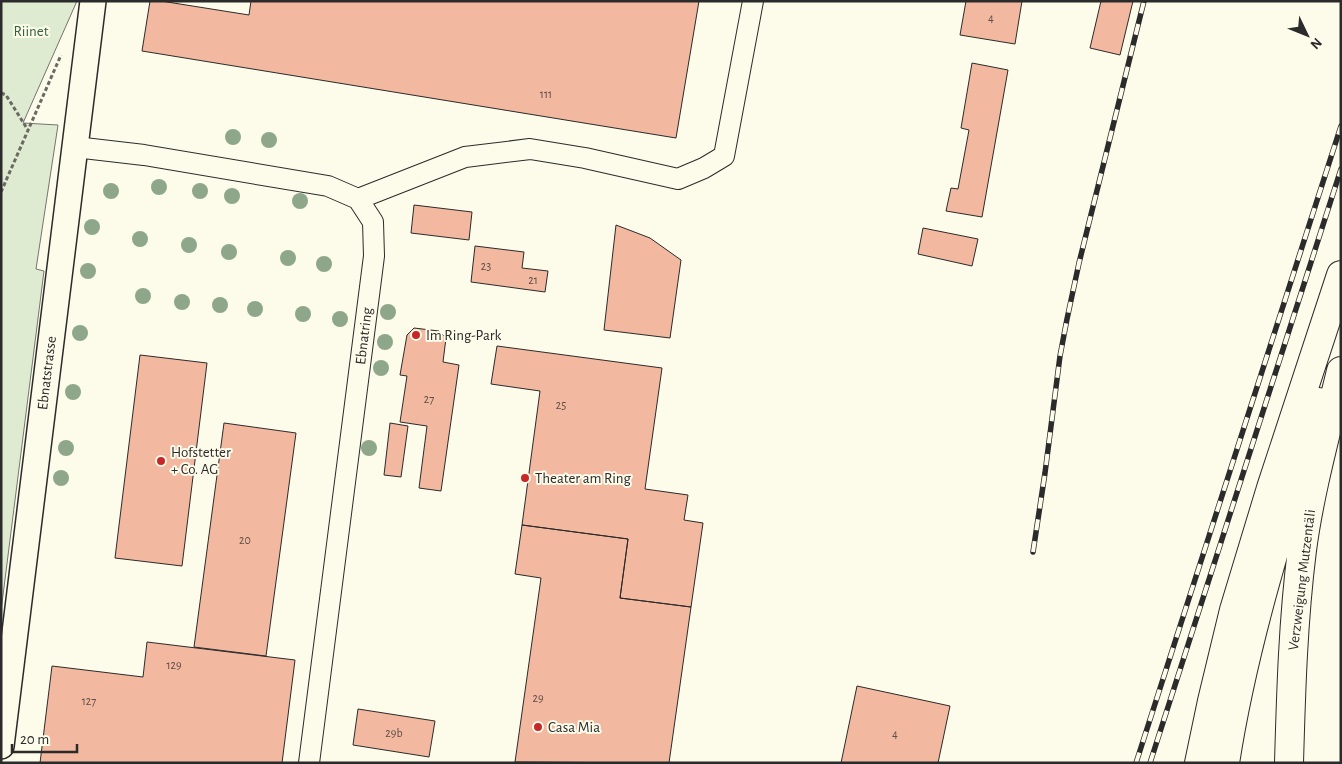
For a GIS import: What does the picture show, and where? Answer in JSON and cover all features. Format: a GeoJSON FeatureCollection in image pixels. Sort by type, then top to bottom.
{"type":"FeatureCollection","features":[{"type":"Feature","properties":{"kind":"highway"},"geometry":{"type":"LineString","coordinates":[[1199,763],[1234,610],[1341,275]]}},
{"type":"Feature","properties":{"kind":"highway"},"geometry":{"type":"LineString","coordinates":[[1225,763],[1235,703],[1261,595],[1341,332]]}},
{"type":"Feature","properties":{"kind":"highway","name":"Verzweigung Mutzentäli"},"geometry":{"type":"LineString","coordinates":[[1289,763],[1292,673],[1302,548],[1311,500],[1341,371]]}},
{"type":"Feature","properties":{"kind":"highway"},"geometry":{"type":"LineString","coordinates":[[1185,763],[1189,741],[1212,701]]}},
{"type":"Feature","properties":{"kind":"street","name":"Ebnatstrasse"},"geometry":{"type":"LineString","coordinates":[[1,746],[93,1]]}},
{"type":"Feature","properties":{"kind":"street"},"geometry":{"type":"LineString","coordinates":[[75,147],[144,155],[328,186],[358,199],[466,157],[530,149],[585,158],[678,180],[724,156],[753,1]]}},
{"type":"Feature","properties":{"kind":"street","name":"Ebnatring"},"geometry":{"type":"LineString","coordinates":[[309,763],[374,256],[373,222],[358,199]]}},
{"type":"Feature","properties":{"kind":"path"},"geometry":{"type":"LineString","coordinates":[[1,192],[63,51]]}},
{"type":"Feature","properties":{"kind":"path"},"geometry":{"type":"LineString","coordinates":[[1,92],[6,95],[28,130]]}},
{"type":"Feature","properties":{"kind":"green space","name":"Riinet"},"geometry":{"type":"Polygon","coordinates":[[[1,1],[77,1],[23,123],[58,125],[36,269],[44,271],[1,611],[1,1]]]}},
{"type":"Feature","properties":{"kind":"building"},"geometry":{"type":"Polygon","coordinates":[[[150,1],[161,1],[249,15],[251,1],[699,1],[676,138],[142,51],[150,1]]]}},
{"type":"Feature","properties":{"kind":"building"},"geometry":{"type":"Polygon","coordinates":[[[966,1],[1022,1],[1015,44],[960,35],[966,1]]]}},
{"type":"Feature","properties":{"kind":"building"},"geometry":{"type":"Polygon","coordinates":[[[1101,1],[1133,1],[1120,55],[1090,48],[1101,1]]]}},
{"type":"Feature","properties":{"kind":"building"},"geometry":{"type":"Polygon","coordinates":[[[972,63],[1008,70],[982,217],[946,211],[951,188],[958,189],[969,130],[961,128],[972,63]]]}},
{"type":"Feature","properties":{"kind":"building"},"geometry":{"type":"Polygon","coordinates":[[[414,205],[472,212],[469,240],[411,233],[414,205]]]}},
{"type":"Feature","properties":{"kind":"building"},"geometry":{"type":"Polygon","coordinates":[[[616,225],[650,238],[681,260],[670,338],[604,330],[616,225]]]}},
{"type":"Feature","properties":{"kind":"building"},"geometry":{"type":"Polygon","coordinates":[[[923,228],[978,239],[972,266],[918,254],[923,228]]]}},
{"type":"Feature","properties":{"kind":"building"},"geometry":{"type":"Polygon","coordinates":[[[475,246],[524,252],[522,268],[548,271],[545,292],[471,282],[475,246]]]}},
{"type":"Feature","properties":{"kind":"building"},"geometry":{"type":"Polygon","coordinates":[[[414,328],[439,331],[446,338],[443,362],[459,365],[441,491],[419,488],[427,426],[400,422],[407,376],[400,375],[407,335],[414,328]]]}},
{"type":"Feature","properties":{"kind":"building"},"geometry":{"type":"Polygon","coordinates":[[[497,346],[662,368],[645,489],[688,495],[684,520],[703,523],[691,607],[620,598],[628,539],[522,525],[540,391],[491,384],[497,346]]]}},
{"type":"Feature","properties":{"kind":"building","name":"Hofstetter + Co. AG"},"geometry":{"type":"Polygon","coordinates":[[[140,355],[207,363],[182,566],[115,558],[140,355]]]}},
{"type":"Feature","properties":{"kind":"building"},"geometry":{"type":"Polygon","coordinates":[[[224,423],[296,433],[266,656],[194,647],[224,423]]]}},
{"type":"Feature","properties":{"kind":"building"},"geometry":{"type":"Polygon","coordinates":[[[390,423],[408,426],[401,477],[384,475],[390,423]]]}},
{"type":"Feature","properties":{"kind":"building"},"geometry":{"type":"Polygon","coordinates":[[[522,525],[628,539],[620,598],[691,607],[669,763],[515,762],[541,578],[515,574],[522,525]]]}},
{"type":"Feature","properties":{"kind":"building"},"geometry":{"type":"Polygon","coordinates":[[[147,642],[295,660],[282,763],[40,763],[52,666],[143,677],[147,642]]]}},
{"type":"Feature","properties":{"kind":"building"},"geometry":{"type":"Polygon","coordinates":[[[857,686],[950,706],[938,763],[841,763],[857,686]]]}},
{"type":"Feature","properties":{"kind":"building"},"geometry":{"type":"Polygon","coordinates":[[[358,709],[435,721],[429,757],[353,745],[358,709]]]}},
{"type":"Feature","properties":{"kind":"railway"},"geometry":{"type":"LineString","coordinates":[[1033,552],[1060,356],[1067,319],[1079,263],[1144,1]]}},
{"type":"Feature","properties":{"kind":"railway"},"geometry":{"type":"LineString","coordinates":[[1136,763],[1341,126]]}},
{"type":"Feature","properties":{"kind":"railway"},"geometry":{"type":"LineString","coordinates":[[1150,763],[1341,169]]}},
{"type":"Feature","properties":{"kind":"place","name":"Im Ring-Park"},"geometry":{"type":"Point","coordinates":[416,335]}},
{"type":"Feature","properties":{"kind":"place","name":"Hofstetter + Co. AG"},"geometry":{"type":"Point","coordinates":[161,461]}},
{"type":"Feature","properties":{"kind":"place","name":"Theater am Ring"},"geometry":{"type":"Point","coordinates":[525,478]}},
{"type":"Feature","properties":{"kind":"place","name":"Casa Mia"},"geometry":{"type":"Point","coordinates":[538,727]}}]}
